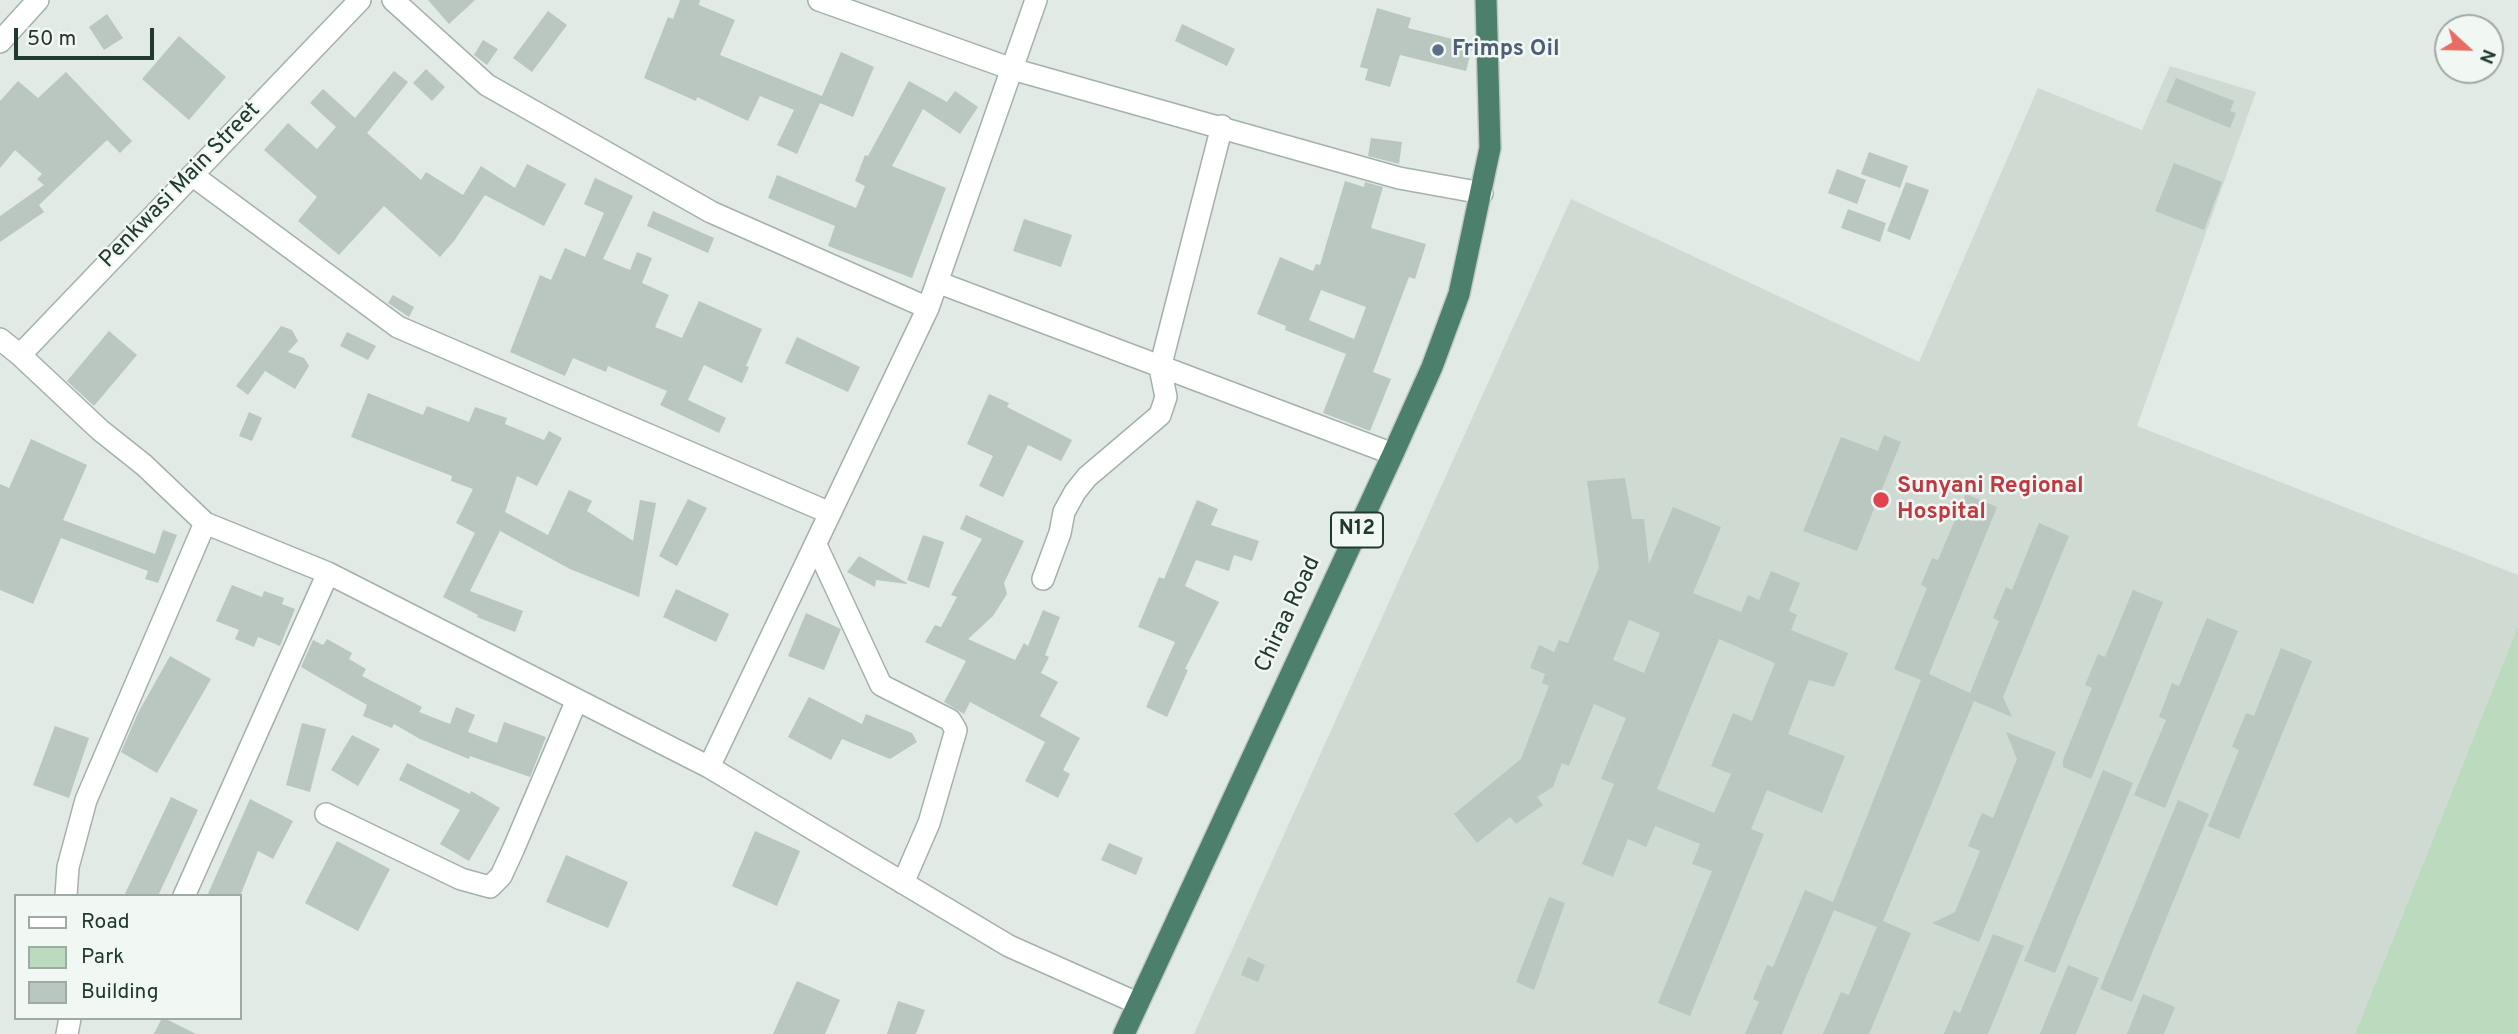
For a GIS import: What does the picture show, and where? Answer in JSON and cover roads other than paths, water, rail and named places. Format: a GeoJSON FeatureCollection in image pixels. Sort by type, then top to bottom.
{"type":"FeatureCollection","features":[{"type":"Feature","properties":{"kind":"highway","name":"Chiraa Road"},"geometry":{"type":"LineString","coordinates":[[1124,1034],[1393,454],[1432,367],[1459,294],[1490,148],[1486,0]]}},
{"type":"Feature","properties":{"kind":"street"},"geometry":{"type":"LineString","coordinates":[[0,42],[38,0]]}},
{"type":"Feature","properties":{"kind":"street","name":"Penkwasi Main Street"},"geometry":{"type":"LineString","coordinates":[[20,355],[360,0]]}},
{"type":"Feature","properties":{"kind":"street"},"geometry":{"type":"LineString","coordinates":[[393,0],[487,86],[711,212],[928,308]]}},
{"type":"Feature","properties":{"kind":"street"},"geometry":{"type":"LineString","coordinates":[[819,0],[1012,69],[1399,178],[1482,193]]}},
{"type":"Feature","properties":{"kind":"street"},"geometry":{"type":"LineString","coordinates":[[709,767],[928,308],[1036,0]]}},
{"type":"Feature","properties":{"kind":"street"},"geometry":{"type":"LineString","coordinates":[[1043,579],[1065,512],[1075,492],[1087,477],[1160,415],[1166,397],[1160,368],[1222,126]]}},
{"type":"Feature","properties":{"kind":"street"},"geometry":{"type":"LineString","coordinates":[[192,175],[398,327],[830,513]]}},
{"type":"Feature","properties":{"kind":"street"},"geometry":{"type":"LineString","coordinates":[[937,282],[1393,454]]}},
{"type":"Feature","properties":{"kind":"street"},"geometry":{"type":"LineString","coordinates":[[0,339],[100,430],[144,465],[205,523],[328,573],[576,702],[709,767],[1009,946],[1137,1003]]}},
{"type":"Feature","properties":{"kind":"street"},"geometry":{"type":"LineString","coordinates":[[66,894],[68,867],[86,800],[205,523]]}},
{"type":"Feature","properties":{"kind":"street"},"geometry":{"type":"LineString","coordinates":[[816,545],[881,685],[950,720],[956,730],[929,822],[903,883]]}},
{"type":"Feature","properties":{"kind":"street"},"geometry":{"type":"LineString","coordinates":[[185,894],[328,573]]}},
{"type":"Feature","properties":{"kind":"street"},"geometry":{"type":"LineString","coordinates":[[327,814],[461,879],[490,887],[501,876],[576,702]]}},
{"type":"Feature","properties":{"kind":"place","name":"Frimps Oil"},"geometry":{"type":"Point","coordinates":[1438,50]}},
{"type":"Feature","properties":{"kind":"place","name":"Sunyani Regional Hospital"},"geometry":{"type":"Point","coordinates":[1881,500]}}]}
